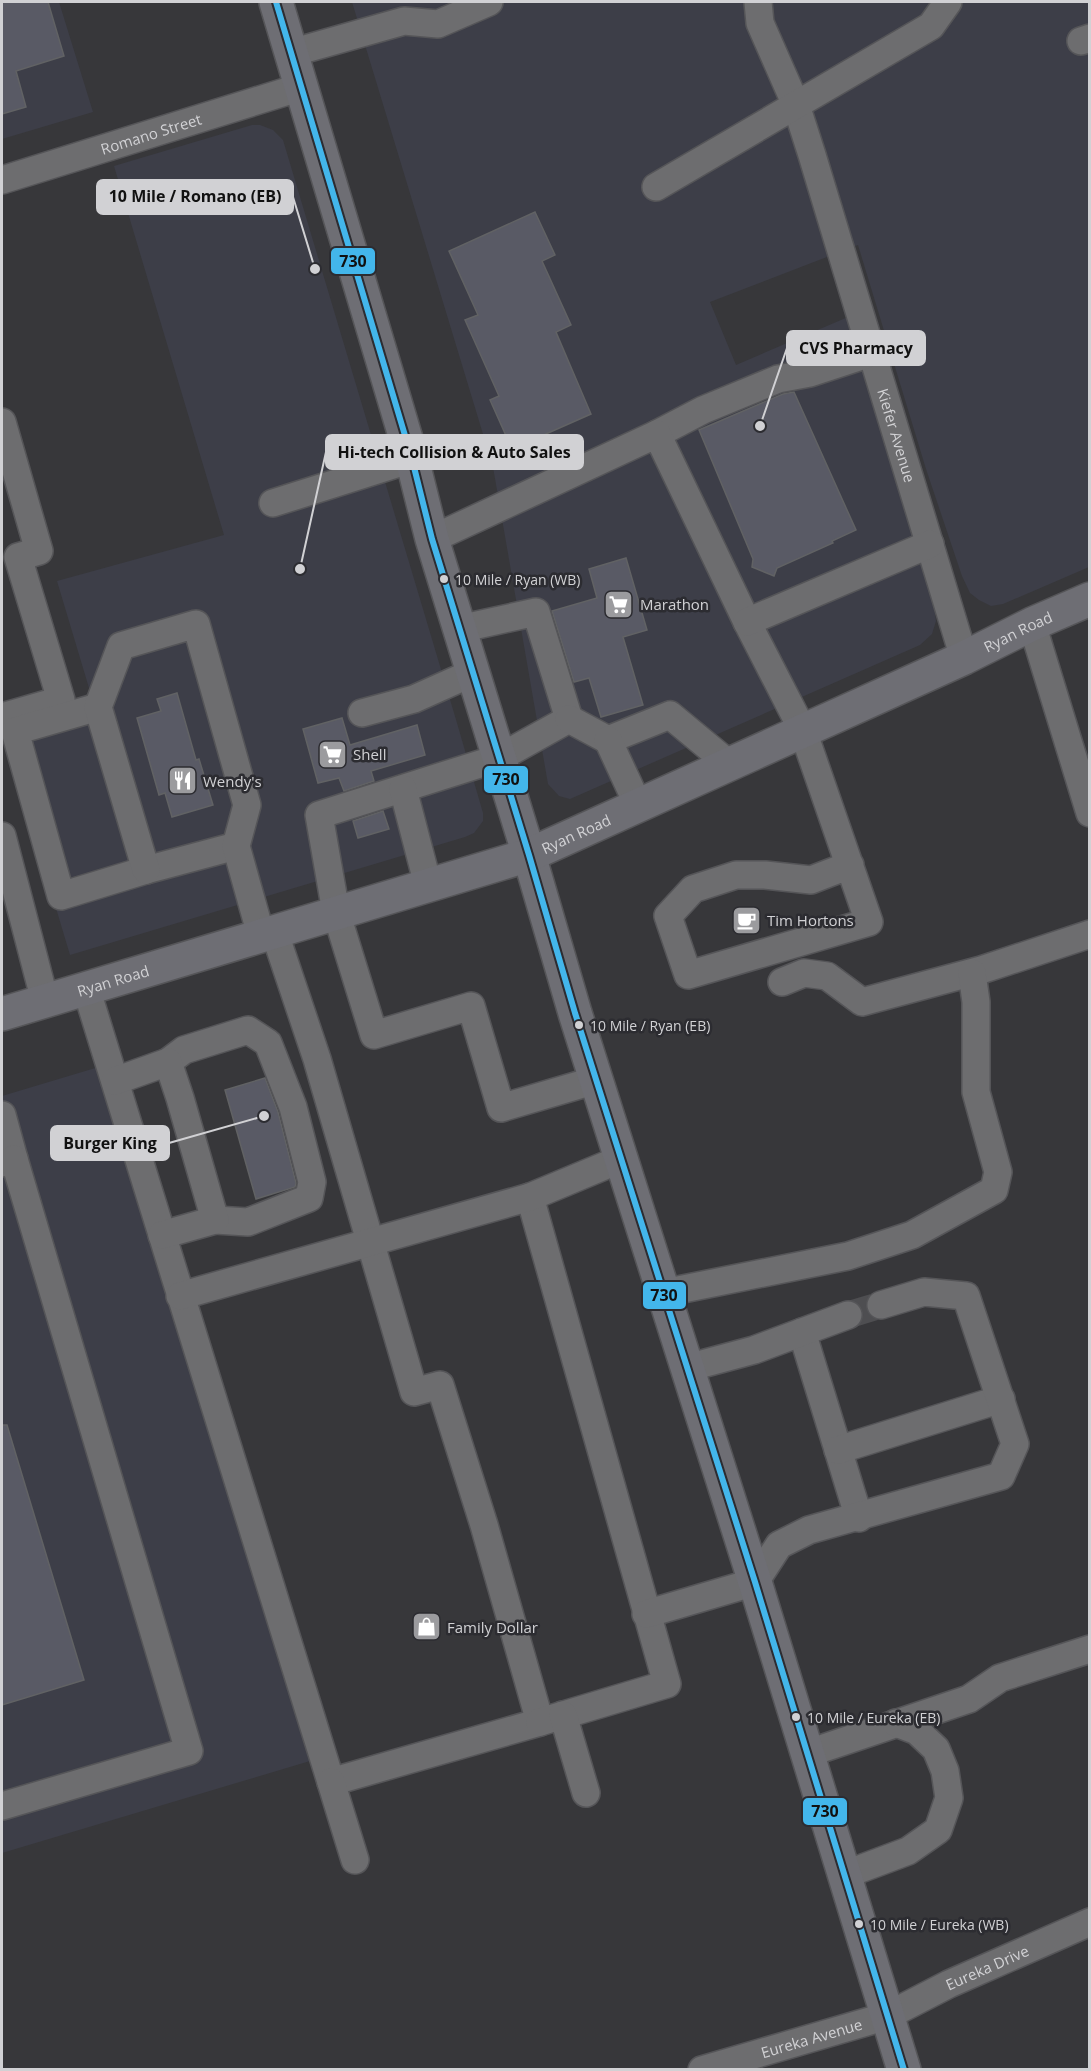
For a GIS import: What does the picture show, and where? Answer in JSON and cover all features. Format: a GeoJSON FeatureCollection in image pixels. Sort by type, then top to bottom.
{"type":"FeatureCollection","features":[{"type":"Feature","properties":{"kind":"main road"},"geometry":{"type":"LineString","coordinates":[[276,2],[412,459],[432,538],[472,673],[596,1080],[755,1582],[904,2070]]}},
{"type":"Feature","properties":{"kind":"main road","name":"Ryan Road"},"geometry":{"type":"LineString","coordinates":[[2,1014],[529,855],[1089,599]]}},
{"type":"Feature","properties":{"kind":"street"},"geometry":{"type":"LineString","coordinates":[[291,52],[404,21],[438,24],[489,2]]}},
{"type":"Feature","properties":{"kind":"street","name":"Kiefer Avenue"},"geometry":{"type":"LineString","coordinates":[[758,2],[760,23],[795,105],[818,177],[964,658]]}},
{"type":"Feature","properties":{"kind":"street"},"geometry":{"type":"LineString","coordinates":[[656,187],[931,26],[948,2]]}},
{"type":"Feature","properties":{"kind":"street","name":"Romano Street"},"geometry":{"type":"LineString","coordinates":[[2,180],[302,87]]}},
{"type":"Feature","properties":{"kind":"street"},"geometry":{"type":"LineString","coordinates":[[432,538],[657,434],[703,410],[778,379],[810,374],[872,353]]}},
{"type":"Feature","properties":{"kind":"street"},"geometry":{"type":"LineString","coordinates":[[2,422],[39,550],[10,559],[61,700],[2,717]]}},
{"type":"Feature","properties":{"kind":"street"},"geometry":{"type":"LineString","coordinates":[[657,434],[747,622],[803,731],[869,922],[688,975],[668,916],[693,889],[736,875],[765,875],[811,880],[849,865]]}},
{"type":"Feature","properties":{"kind":"street"},"geometry":{"type":"LineString","coordinates":[[273,503],[412,459]]}},
{"type":"Feature","properties":{"kind":"street"},"geometry":{"type":"LineString","coordinates":[[747,622],[930,544]]}},
{"type":"Feature","properties":{"kind":"street"},"geometry":{"type":"LineString","coordinates":[[459,629],[536,612],[569,719],[608,740],[638,805]]}},
{"type":"Feature","properties":{"kind":"street"},"geometry":{"type":"LineString","coordinates":[[146,870],[98,706],[121,646],[196,624],[248,805],[236,846],[317,1059],[414,1392],[440,1385],[484,1525],[551,1719],[586,1793]]}},
{"type":"Feature","properties":{"kind":"street"},"geometry":{"type":"LineString","coordinates":[[1032,624],[1089,813]]}},
{"type":"Feature","properties":{"kind":"street"},"geometry":{"type":"LineString","coordinates":[[362,713],[414,699],[472,673]]}},
{"type":"Feature","properties":{"kind":"street"},"geometry":{"type":"LineString","coordinates":[[98,706],[15,731],[62,896],[236,846]]}},
{"type":"Feature","properties":{"kind":"street"},"geometry":{"type":"LineString","coordinates":[[608,740],[670,715],[729,764]]}},
{"type":"Feature","properties":{"kind":"street"},"geometry":{"type":"LineString","coordinates":[[569,719],[499,758],[319,815],[336,912],[374,1035],[471,1006],[501,1108],[596,1080]]}},
{"type":"Feature","properties":{"kind":"street"},"geometry":{"type":"LineString","coordinates":[[403,789],[428,885]]}},
{"type":"Feature","properties":{"kind":"street"},"geometry":{"type":"LineString","coordinates":[[2,836],[11,911],[45,1000]]}},
{"type":"Feature","properties":{"kind":"street"},"geometry":{"type":"LineString","coordinates":[[782,982],[804,973],[827,976],[862,1002],[972,973],[1089,934]]}},
{"type":"Feature","properties":{"kind":"street"},"geometry":{"type":"LineString","coordinates":[[663,1293],[848,1256],[912,1235],[994,1190],[998,1172],[976,1092],[976,1002],[972,973]]}},
{"type":"Feature","properties":{"kind":"street"},"geometry":{"type":"LineString","coordinates":[[86,988],[355,1860]]}},
{"type":"Feature","properties":{"kind":"street"},"geometry":{"type":"LineString","coordinates":[[115,1081],[168,1062],[184,1050],[248,1030],[268,1043],[293,1107],[312,1182],[309,1198],[248,1222],[215,1220],[162,1235]]}},
{"type":"Feature","properties":{"kind":"street"},"geometry":{"type":"LineString","coordinates":[[168,1062],[194,1143],[215,1220]]}},
{"type":"Feature","properties":{"kind":"street"},"geometry":{"type":"LineString","coordinates":[[2,1115],[8,1161],[189,1751],[2,1806]]}},
{"type":"Feature","properties":{"kind":"street"},"geometry":{"type":"LineString","coordinates":[[180,1296],[530,1197],[621,1159]]}},
{"type":"Feature","properties":{"kind":"street"},"geometry":{"type":"LineString","coordinates":[[331,1782],[667,1684],[530,1197]]}},
{"type":"Feature","properties":{"kind":"street"},"geometry":{"type":"LineString","coordinates":[[646,1614],[755,1582],[779,1545],[809,1530],[859,1518],[1002,1476],[1015,1444],[966,1296],[924,1292],[881,1305]]}},
{"type":"Feature","properties":{"kind":"street"},"geometry":{"type":"LineString","coordinates":[[687,1368],[754,1350],[848,1315]]}},
{"type":"Feature","properties":{"kind":"street"},"geometry":{"type":"LineString","coordinates":[[802,1332],[859,1518]]}},
{"type":"Feature","properties":{"kind":"street"},"geometry":{"type":"LineString","coordinates":[[838,1449],[1001,1399]]}},
{"type":"Feature","properties":{"kind":"street"},"geometry":{"type":"LineString","coordinates":[[806,1754],[969,1699],[1000,1678],[1089,1649]]}},
{"type":"Feature","properties":{"kind":"street"},"geometry":{"type":"LineString","coordinates":[[843,1875],[908,1851],[938,1830],[949,1798],[945,1771],[936,1749],[917,1731],[896,1723]]}},
{"type":"Feature","properties":{"kind":"street","name":"Eureka Drive"},"geometry":{"type":"LineString","coordinates":[[887,2016],[950,1984],[1089,1922]]}},
{"type":"Feature","properties":{"kind":"street","name":"Eureka Avenue"},"geometry":{"type":"LineString","coordinates":[[702,2070],[887,2016]]}},
{"type":"Feature","properties":{"kind":"shaded area"},"geometry":{"type":"Polygon","coordinates":[[[2,2],[59,2],[93,112],[2,139],[2,2]]]}},
{"type":"Feature","properties":{"kind":"shaded area"},"geometry":{"type":"Polygon","coordinates":[[[352,2],[1089,2],[1089,567],[1003,604],[991,606],[970,593],[962,576],[926,469],[858,245],[710,302],[736,365],[848,317],[934,605],[936,621],[932,634],[920,645],[570,799],[559,796],[548,784],[493,467],[352,2]]]}},
{"type":"Feature","properties":{"kind":"shaded area"},"geometry":{"type":"Polygon","coordinates":[[[252,125],[260,125],[273,130],[283,140],[457,723],[483,813],[483,821],[474,833],[465,837],[70,955],[2,727],[92,698],[57,581],[224,535],[114,166],[252,125]]]}},
{"type":"Feature","properties":{"kind":"shaded area"},"geometry":{"type":"Polygon","coordinates":[[[102,1066],[310,1761],[2,1853],[2,1096],[102,1066]]]}},
{"type":"Feature","properties":{"kind":"building"},"geometry":{"type":"Polygon","coordinates":[[[2,2],[48,2],[64,56],[16,71],[26,107],[2,114],[2,2]]]}},
{"type":"Feature","properties":{"kind":"building"},"geometry":{"type":"Polygon","coordinates":[[[535,212],[555,255],[542,261],[571,325],[556,332],[591,414],[512,449],[490,400],[499,396],[465,320],[478,315],[449,251],[535,212]]]}},
{"type":"Feature","properties":{"kind":"building"},"geometry":{"type":"Polygon","coordinates":[[[794,392],[856,530],[777,568],[774,576],[752,567],[753,559],[699,430],[783,394],[794,392]]]}},
{"type":"Feature","properties":{"kind":"building"},"geometry":{"type":"Polygon","coordinates":[[[626,558],[647,630],[623,637],[643,705],[601,717],[589,678],[574,682],[552,611],[597,598],[589,569],[626,558]]]}},
{"type":"Feature","properties":{"kind":"building"},"geometry":{"type":"Polygon","coordinates":[[[177,693],[196,760],[199,759],[213,805],[172,817],[165,793],[159,795],[137,718],[161,711],[157,699],[177,693]]]}},
{"type":"Feature","properties":{"kind":"building"},"geometry":{"type":"Polygon","coordinates":[[[342,718],[350,745],[417,725],[425,755],[371,771],[374,781],[344,791],[339,778],[318,783],[303,729],[342,718]]]}},
{"type":"Feature","properties":{"kind":"building"},"geometry":{"type":"Polygon","coordinates":[[[383,811],[389,829],[358,838],[353,821],[383,811]]]}},
{"type":"Feature","properties":{"kind":"building"},"geometry":{"type":"Polygon","coordinates":[[[265,1078],[278,1112],[296,1183],[295,1187],[256,1199],[225,1090],[265,1078]]]}},
{"type":"Feature","properties":{"kind":"building"},"geometry":{"type":"Polygon","coordinates":[[[2,1425],[7,1425],[84,1680],[2,1705],[2,1425]]]}},
{"type":"Feature","properties":{"kind":"tunnel"},"geometry":{"type":"LineString","coordinates":[[848,1315],[881,1305]]}},
{"type":"Feature","properties":{"kind":"transit line","name":"730"},"geometry":{"type":"LineString","coordinates":[[276,2],[412,459],[432,539],[575,1013],[755,1582],[904,2070]]}},
{"type":"Feature","properties":{"kind":"place","name":"10 Mile / Romano (EB)"},"geometry":{"type":"Point","coordinates":[315,269]}},
{"type":"Feature","properties":{"kind":"place","name":"CVS Pharmacy"},"geometry":{"type":"Point","coordinates":[760,426]}},
{"type":"Feature","properties":{"kind":"place","name":"Hi-tech Collision & Auto Sales"},"geometry":{"type":"Point","coordinates":[300,569]}},
{"type":"Feature","properties":{"kind":"place","name":"10 Mile / Ryan (WB)"},"geometry":{"type":"Point","coordinates":[444,579]}},
{"type":"Feature","properties":{"kind":"place","name":"Marathon"},"geometry":{"type":"Point","coordinates":[619,604]}},
{"type":"Feature","properties":{"kind":"place","name":"Shell"},"geometry":{"type":"Point","coordinates":[332,754]}},
{"type":"Feature","properties":{"kind":"place","name":"Wendy's"},"geometry":{"type":"Point","coordinates":[182,781]}},
{"type":"Feature","properties":{"kind":"place","name":"Tim Hortons"},"geometry":{"type":"Point","coordinates":[746,920]}},
{"type":"Feature","properties":{"kind":"place","name":"10 Mile / Ryan (EB)"},"geometry":{"type":"Point","coordinates":[579,1025]}},
{"type":"Feature","properties":{"kind":"place","name":"Burger King"},"geometry":{"type":"Point","coordinates":[264,1116]}},
{"type":"Feature","properties":{"kind":"place","name":"Family Dollar"},"geometry":{"type":"Point","coordinates":[426,1627]}},
{"type":"Feature","properties":{"kind":"place","name":"10 Mile / Eureka (EB)"},"geometry":{"type":"Point","coordinates":[796,1717]}},
{"type":"Feature","properties":{"kind":"place","name":"10 Mile / Eureka (WB)"},"geometry":{"type":"Point","coordinates":[859,1924]}}]}
